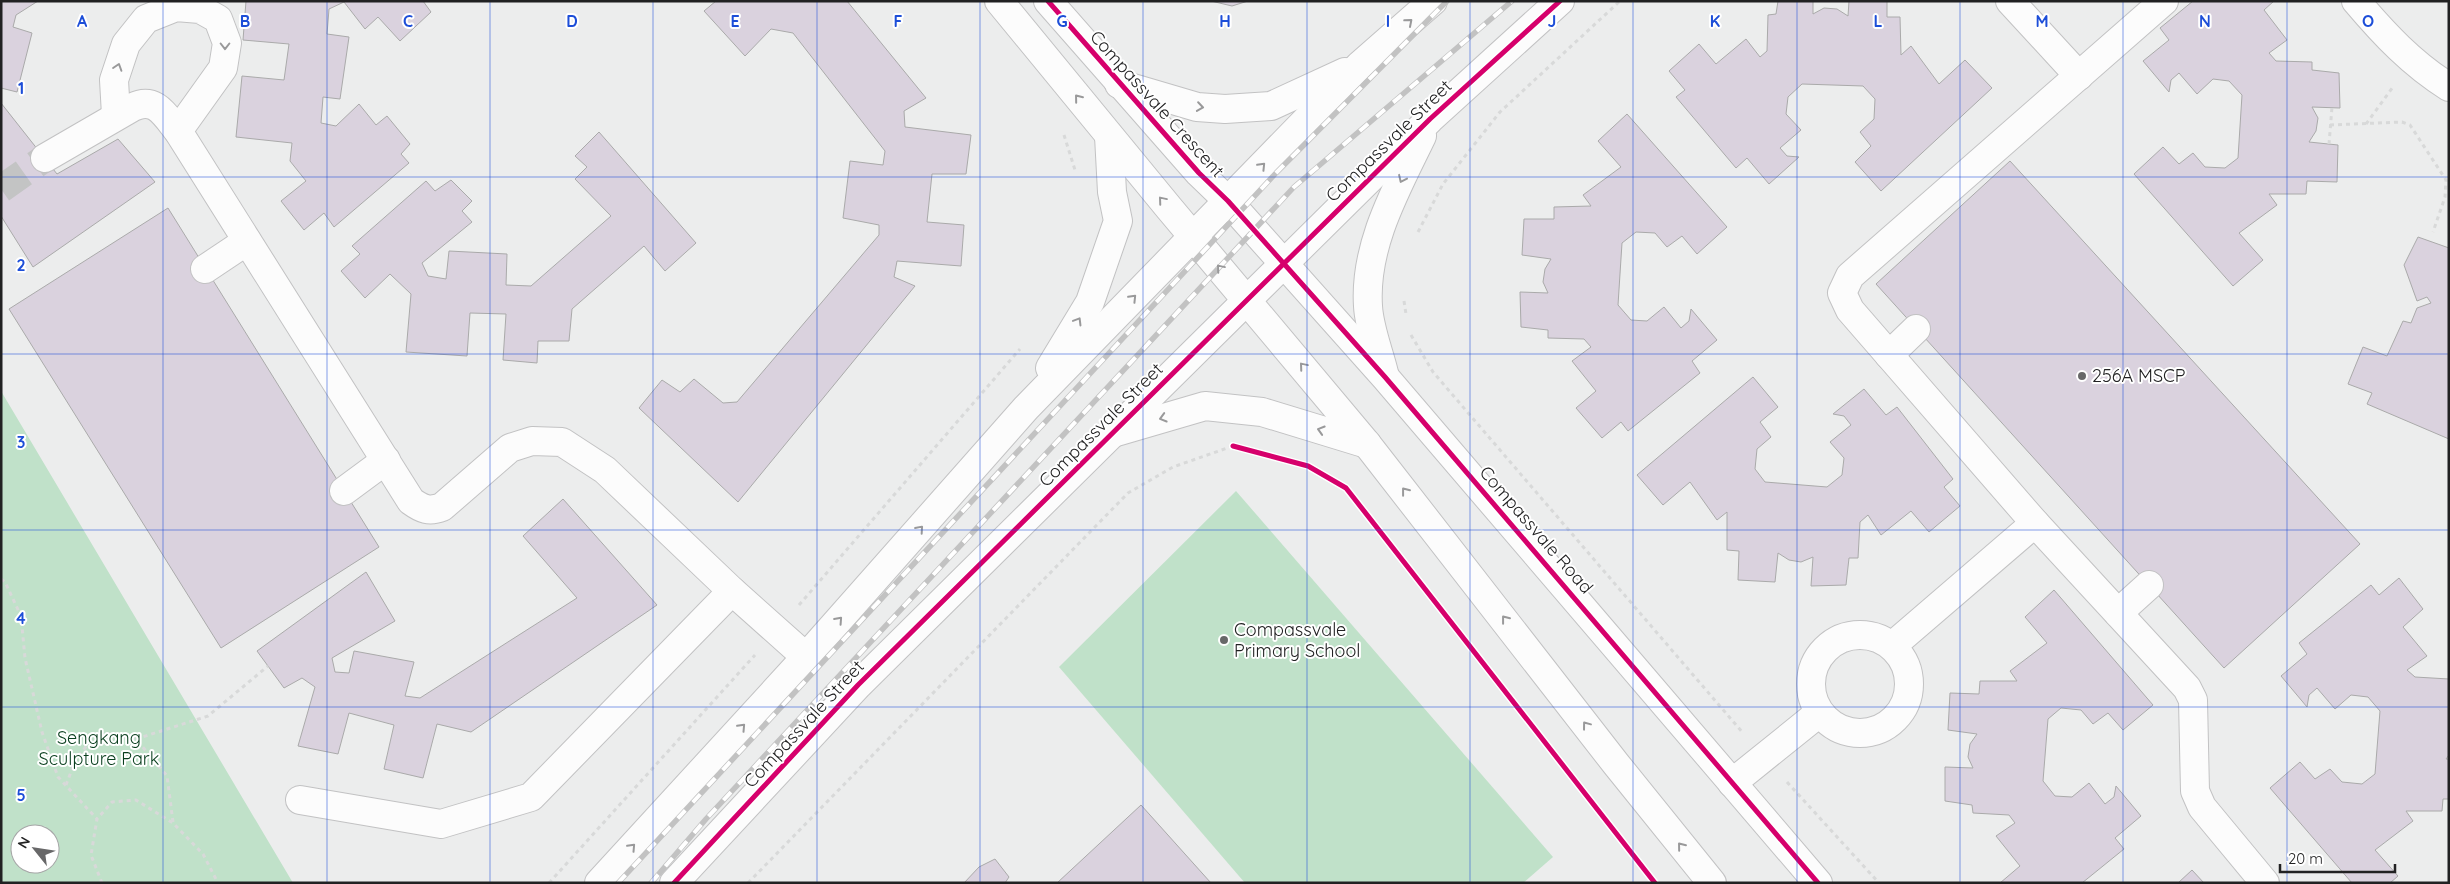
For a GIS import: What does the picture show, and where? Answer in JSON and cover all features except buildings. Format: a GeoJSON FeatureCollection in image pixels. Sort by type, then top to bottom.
{"type":"FeatureCollection","features":[{"type":"Feature","properties":{"kind":"street"},"geometry":{"type":"LineString","coordinates":[[999,1],[1108,136],[1368,444],[1616,764],[1712,883]]}},
{"type":"Feature","properties":{"kind":"street","name":"Compassvale Crescent"},"geometry":{"type":"LineString","coordinates":[[1048,1],[1199,173],[1228,201]]}},
{"type":"Feature","properties":{"kind":"street"},"geometry":{"type":"LineString","coordinates":[[599,883],[806,657],[1026,408],[1360,65],[1433,1]]}},
{"type":"Feature","properties":{"kind":"street","name":"Compassvale Street"},"geometry":{"type":"LineString","coordinates":[[674,883],[858,685],[1430,118],[1560,1]]}},
{"type":"Feature","properties":{"kind":"street"},"geometry":{"type":"LineString","coordinates":[[2010,1],[2079,76]]}},
{"type":"Feature","properties":{"kind":"street"},"geometry":{"type":"LineString","coordinates":[[2164,1],[1850,276],[1842,292],[1850,310],[2035,523],[2187,688],[2193,700],[2194,791],[2202,807],[2265,883]]}},
{"type":"Feature","properties":{"kind":"street"},"geometry":{"type":"LineString","coordinates":[[2356,1],[2384,34],[2413,61],[2449,87]]}},
{"type":"Feature","properties":{"kind":"street"},"geometry":{"type":"LineString","coordinates":[[116,115],[114,80],[126,44],[146,19],[176,7],[200,9],[218,19],[227,43],[223,68],[178,131]]}},
{"type":"Feature","properties":{"kind":"street"},"geometry":{"type":"LineString","coordinates":[[1120,84],[1198,108],[1225,109],[1271,106],[1360,65]]}},
{"type":"Feature","properties":{"kind":"street"},"geometry":{"type":"LineString","coordinates":[[45,158],[141,102],[152,103],[178,131],[411,501],[423,509],[433,510],[442,507],[510,448],[532,441],[562,442],[605,470],[732,591],[806,657]]}},
{"type":"Feature","properties":{"kind":"street"},"geometry":{"type":"LineString","coordinates":[[1385,377],[1368,306],[1371,264],[1383,218],[1430,118]]}},
{"type":"Feature","properties":{"kind":"street"},"geometry":{"type":"LineString","coordinates":[[1026,408],[1090,302],[1118,222],[1112,192],[1108,136]]}},
{"type":"Feature","properties":{"kind":"street","name":"Compassvale Road"},"geometry":{"type":"LineString","coordinates":[[1228,201],[1385,377],[1576,597],[1818,883]]}},
{"type":"Feature","properties":{"kind":"street"},"geometry":{"type":"LineString","coordinates":[[205,269],[248,241]]}},
{"type":"Feature","properties":{"kind":"street"},"geometry":{"type":"LineString","coordinates":[[1889,355],[1916,329]]}},
{"type":"Feature","properties":{"kind":"street"},"geometry":{"type":"LineString","coordinates":[[1112,433],[1205,406],[1262,412],[1368,444]]}},
{"type":"Feature","properties":{"kind":"street"},"geometry":{"type":"LineString","coordinates":[[344,491],[386,460]]}},
{"type":"Feature","properties":{"kind":"street"},"geometry":{"type":"LineString","coordinates":[[1892,646],[2035,523]]}},
{"type":"Feature","properties":{"kind":"street"},"geometry":{"type":"LineString","coordinates":[[2118,613],[2149,585]]}},
{"type":"Feature","properties":{"kind":"street"},"geometry":{"type":"LineString","coordinates":[[300,800],[441,824],[531,797],[732,591]]}},
{"type":"Feature","properties":{"kind":"street"},"geometry":{"type":"LineString","coordinates":[[1859,635],[1880,638],[1892,646],[1903,659],[1908,674],[1909,692],[1903,708],[1893,721],[1879,730],[1863,734],[1846,732],[1830,724],[1819,713],[1812,700],[1812,672],[1817,659],[1826,648],[1838,639],[1859,635]]}},
{"type":"Feature","properties":{"kind":"street"},"geometry":{"type":"LineString","coordinates":[[1732,783],[1819,713]]}},
{"type":"Feature","properties":{"kind":"path"},"geometry":{"type":"LineString","coordinates":[[1417,233],[1443,184],[1500,112],[1620,1]]}},
{"type":"Feature","properties":{"kind":"path"},"geometry":{"type":"LineString","coordinates":[[2365,124],[2413,61]]}},
{"type":"Feature","properties":{"kind":"path"},"geometry":{"type":"LineString","coordinates":[[2329,144],[2332,108]]}},
{"type":"Feature","properties":{"kind":"path"},"geometry":{"type":"LineString","coordinates":[[2330,125],[2402,122],[2410,125],[2446,180],[2445,197],[2433,232]]}},
{"type":"Feature","properties":{"kind":"path"},"geometry":{"type":"LineString","coordinates":[[1062,129],[1075,171]]}},
{"type":"Feature","properties":{"kind":"path"},"geometry":{"type":"LineString","coordinates":[[1403,293],[1407,321]]}},
{"type":"Feature","properties":{"kind":"path"},"geometry":{"type":"LineString","coordinates":[[1408,330],[1433,372],[1764,758],[1879,883]]}},
{"type":"Feature","properties":{"kind":"path"},"geometry":{"type":"LineString","coordinates":[[549,883],[777,630],[1024,344]]}},
{"type":"Feature","properties":{"kind":"path"},"geometry":{"type":"LineString","coordinates":[[748,883],[1128,493],[1173,467],[1233,446],[1242,449]]}},
{"type":"Feature","properties":{"kind":"path"},"geometry":{"type":"LineString","coordinates":[[1,579],[5,582],[21,616],[25,658],[42,732],[58,777],[97,819]]}},
{"type":"Feature","properties":{"kind":"path"},"geometry":{"type":"LineString","coordinates":[[66,785],[76,758],[98,732],[136,739],[208,716],[268,666]]}},
{"type":"Feature","properties":{"kind":"path"},"geometry":{"type":"LineString","coordinates":[[136,739],[167,776],[173,823]]}},
{"type":"Feature","properties":{"kind":"path"},"geometry":{"type":"LineString","coordinates":[[102,883],[91,857],[97,819],[112,802],[136,800],[173,823],[203,854],[218,883]]}},
{"type":"Feature","properties":{"kind":"green space","name":"Sengkang Sculpture Park"},"geometry":{"type":"Polygon","coordinates":[[[1,391],[293,883],[1,883],[1,391]]]}},
{"type":"Feature","properties":{"kind":"green space"},"geometry":{"type":"Polygon","coordinates":[[[1236,491],[1553,857],[1523,883],[1245,883],[1059,667],[1236,491]]]}},
{"type":"Feature","properties":{"kind":"tunnel"},"geometry":{"type":"LineString","coordinates":[[1,189],[45,158]]}},
{"type":"Feature","properties":{"kind":"railway"},"geometry":{"type":"LineString","coordinates":[[618,883],[1276,173],[1447,1]]}},
{"type":"Feature","properties":{"kind":"railway"},"geometry":{"type":"LineString","coordinates":[[651,883],[706,819],[1294,187],[1512,1]]}},
{"type":"Feature","properties":{"kind":"cycle path"},"geometry":{"type":"LineString","coordinates":[[1048,1],[1199,173],[1228,201],[1385,377],[1818,883]]}},
{"type":"Feature","properties":{"kind":"cycle path"},"geometry":{"type":"LineString","coordinates":[[674,883],[858,685],[1430,119],[1560,1]]}},
{"type":"Feature","properties":{"kind":"cycle path"},"geometry":{"type":"LineString","coordinates":[[1233,446],[1308,466],[1346,488],[1655,883]]}},
{"type":"Feature","properties":{"kind":"place","name":"256A MSCP"},"geometry":{"type":"Point","coordinates":[2082,376]}},
{"type":"Feature","properties":{"kind":"place","name":"Compassvale Primary School"},"geometry":{"type":"Point","coordinates":[1224,640]}}]}
